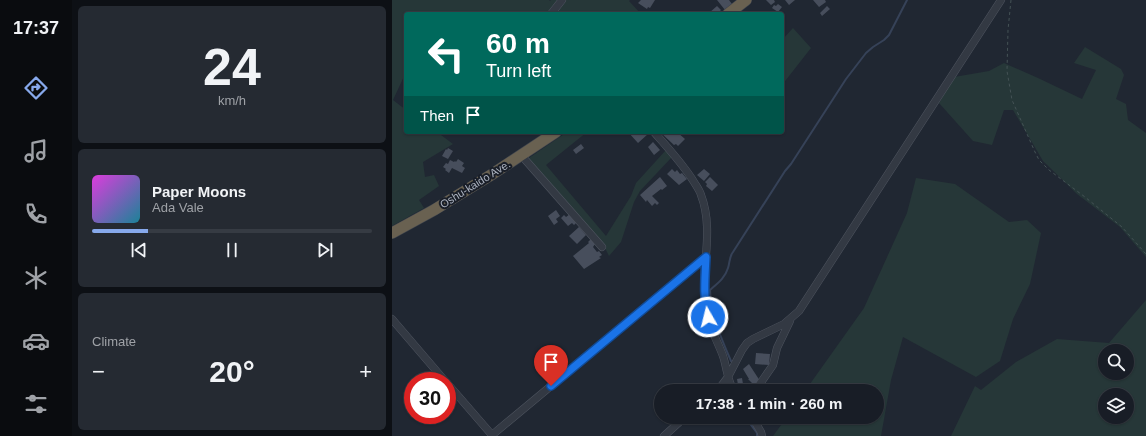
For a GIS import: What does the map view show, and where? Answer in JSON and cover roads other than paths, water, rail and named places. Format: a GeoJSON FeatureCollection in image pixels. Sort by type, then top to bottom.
{"type":"FeatureCollection","features":[{"type":"Feature","properties":{"kind":"highway"},"geometry":{"type":"LineString","coordinates":[[731,12],[746,0]]}},
{"type":"Feature","properties":{"kind":"highway","name":"Oshu-kaido Ave."},"geometry":{"type":"LineString","coordinates":[[392,233],[434,210],[491,175],[553,134]]}},
{"type":"Feature","properties":{"kind":"street"},"geometry":{"type":"LineString","coordinates":[[553,12],[562,0]]}},
{"type":"Feature","properties":{"kind":"street"},"geometry":{"type":"LineString","coordinates":[[723,384],[747,343],[753,338],[791,320],[800,311],[1001,0]]}},
{"type":"Feature","properties":{"kind":"street"},"geometry":{"type":"LineString","coordinates":[[656,134],[688,173],[701,194],[706,211],[707,232],[705,307],[731,384]]}},
{"type":"Feature","properties":{"kind":"street"},"geometry":{"type":"LineString","coordinates":[[521,155],[602,247]]}},
{"type":"Feature","properties":{"kind":"street"},"geometry":{"type":"LineString","coordinates":[[456,394],[492,435],[706,257]]}},
{"type":"Feature","properties":{"kind":"street"},"geometry":{"type":"LineString","coordinates":[[392,319],[437,372]]}},
{"type":"Feature","properties":{"kind":"street"},"geometry":{"type":"LineString","coordinates":[[760,384],[773,365],[777,348],[791,320]]}},
{"type":"Feature","properties":{"kind":"street"},"geometry":{"type":"LineString","coordinates":[[664,436],[677,424]]}},
{"type":"Feature","properties":{"kind":"street"},"geometry":{"type":"LineString","coordinates":[[756,424],[762,436]]}},
{"type":"Feature","properties":{"kind":"waterway"},"geometry":{"type":"LineString","coordinates":[[731,361],[714,317],[710,290],[725,275],[732,254],[846,79],[866,53],[889,35],[907,0]]}},
{"type":"Feature","properties":{"kind":"waterway"},"geometry":{"type":"LineString","coordinates":[[750,424],[757,433],[757,436]]}}]}
